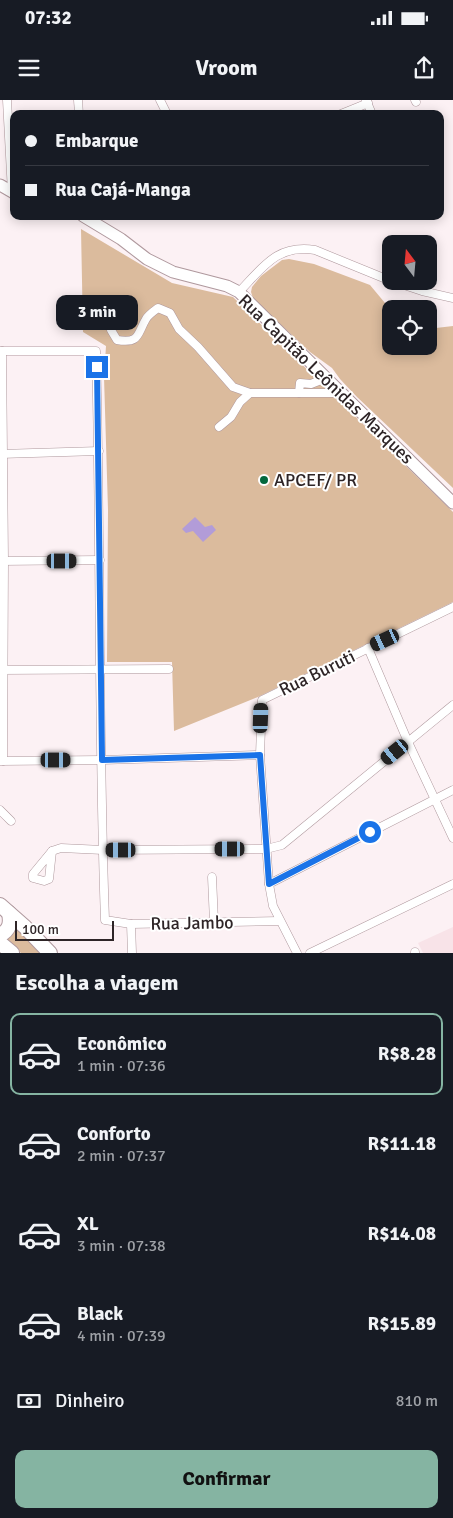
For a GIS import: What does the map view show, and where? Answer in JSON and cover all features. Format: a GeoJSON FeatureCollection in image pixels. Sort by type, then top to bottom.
{"type":"FeatureCollection","features":[{"type":"Feature","properties":{"kind":"highway"},"geometry":{"type":"LineString","coordinates":[[0,935],[7,931],[11,921],[4,909]]}},
{"type":"Feature","properties":{"kind":"highway"},"geometry":{"type":"LineString","coordinates":[[4,909],[50,953]]}},
{"type":"Feature","properties":{"kind":"highway"},"geometry":{"type":"LineString","coordinates":[[0,943],[12,953]]}},
{"type":"Feature","properties":{"kind":"street"},"geometry":{"type":"LineString","coordinates":[[7,100],[10,146]]}},
{"type":"Feature","properties":{"kind":"street"},"geometry":{"type":"LineString","coordinates":[[350,110],[367,102]]}},
{"type":"Feature","properties":{"kind":"street","name":"Rua Capitão Leônidas Marques"},"geometry":{"type":"LineString","coordinates":[[91,220],[122,239],[147,259],[174,272],[227,286],[239,292],[453,503]]}},
{"type":"Feature","properties":{"kind":"street"},"geometry":{"type":"LineString","coordinates":[[239,292],[271,258],[290,250],[302,248],[315,250],[382,277]]}},
{"type":"Feature","properties":{"kind":"street"},"geometry":{"type":"LineString","coordinates":[[419,290],[453,298]]}},
{"type":"Feature","properties":{"kind":"street"},"geometry":{"type":"LineString","coordinates":[[123,313],[113,320],[111,330],[117,340],[127,341],[139,335],[146,317],[158,308],[170,313],[178,329],[233,387],[250,393],[342,393]]}},
{"type":"Feature","properties":{"kind":"street"},"geometry":{"type":"LineString","coordinates":[[103,850],[102,760],[100,670],[99,451],[96,350],[1,351],[1,761],[102,760],[260,755],[269,884],[273,906],[297,953]]}},
{"type":"Feature","properties":{"kind":"street"},"geometry":{"type":"LineString","coordinates":[[299,393],[300,383],[311,384],[326,378]]}},
{"type":"Feature","properties":{"kind":"street"},"geometry":{"type":"LineString","coordinates":[[311,384],[311,394]]}},
{"type":"Feature","properties":{"kind":"street"},"geometry":{"type":"LineString","coordinates":[[219,428],[232,417],[240,402],[250,393]]}},
{"type":"Feature","properties":{"kind":"street"},"geometry":{"type":"LineString","coordinates":[[1,454],[99,451]]}},
{"type":"Feature","properties":{"kind":"street"},"geometry":{"type":"LineString","coordinates":[[2,561],[100,560]]}},
{"type":"Feature","properties":{"kind":"street","name":"Rua Buruti"},"geometry":{"type":"LineString","coordinates":[[260,755],[262,700],[453,607]]}},
{"type":"Feature","properties":{"kind":"street"},"geometry":{"type":"LineString","coordinates":[[368,648],[408,742],[453,838]]}},
{"type":"Feature","properties":{"kind":"street"},"geometry":{"type":"LineString","coordinates":[[1,670],[169,669]]}},
{"type":"Feature","properties":{"kind":"street"},"geometry":{"type":"LineString","coordinates":[[52,850],[61,848],[103,850],[266,849],[282,845],[453,706]]}},
{"type":"Feature","properties":{"kind":"street"},"geometry":{"type":"LineString","coordinates":[[269,884],[453,790]]}},
{"type":"Feature","properties":{"kind":"street"},"geometry":{"type":"LineString","coordinates":[[0,810],[11,821]]}},
{"type":"Feature","properties":{"kind":"street","name":"Rua Jambo"},"geometry":{"type":"LineString","coordinates":[[103,850],[105,920],[131,924],[279,920]]}},
{"type":"Feature","properties":{"kind":"street"},"geometry":{"type":"LineString","coordinates":[[212,876],[214,922]]}},
{"type":"Feature","properties":{"kind":"street"},"geometry":{"type":"LineString","coordinates":[[310,953],[453,884]]}},
{"type":"Feature","properties":{"kind":"street"},"geometry":{"type":"LineString","coordinates":[[131,924],[132,953]]}},
{"type":"Feature","properties":{"kind":"shaded area","name":"APCEF/ PR"},"geometry":{"type":"Polygon","coordinates":[[[81,229],[172,283],[233,297],[453,512],[453,602],[258,697],[174,731],[172,662],[107,662],[108,510],[104,377],[106,346],[83,332],[81,229]]]}},
{"type":"Feature","properties":{"kind":"shaded area"},"geometry":{"type":"Polygon","coordinates":[[[289,259],[314,264],[370,285],[382,300],[382,355],[437,355],[437,328],[453,326],[453,488],[357,397],[332,368],[310,352],[280,324],[266,314],[253,298],[252,287],[261,276],[282,260],[289,259]]]}},
{"type":"Feature","properties":{"kind":"shaded area"},"geometry":{"type":"Polygon","coordinates":[[[195,517],[205,527],[212,525],[216,530],[203,542],[193,531],[186,533],[182,529],[195,517]]]}},
{"type":"Feature","properties":{"kind":"shaded area"},"geometry":{"type":"Polygon","coordinates":[[[12,922],[46,953],[21,953],[2,937],[12,922]]]}},
{"type":"Feature","properties":{"kind":"shaded area"},"geometry":{"type":"Polygon","coordinates":[[[453,927],[453,953],[423,953],[418,943],[453,927]]]}},
{"type":"Feature","properties":{"kind":"place","name":"APCEF/ PR"},"geometry":{"type":"Point","coordinates":[264,480]}},
{"type":"Feature","properties":{"kind":"route"},"geometry":{"type":"LineString","coordinates":[[97,367],[102,760],[260,755],[269,884],[370,832]]}}]}
